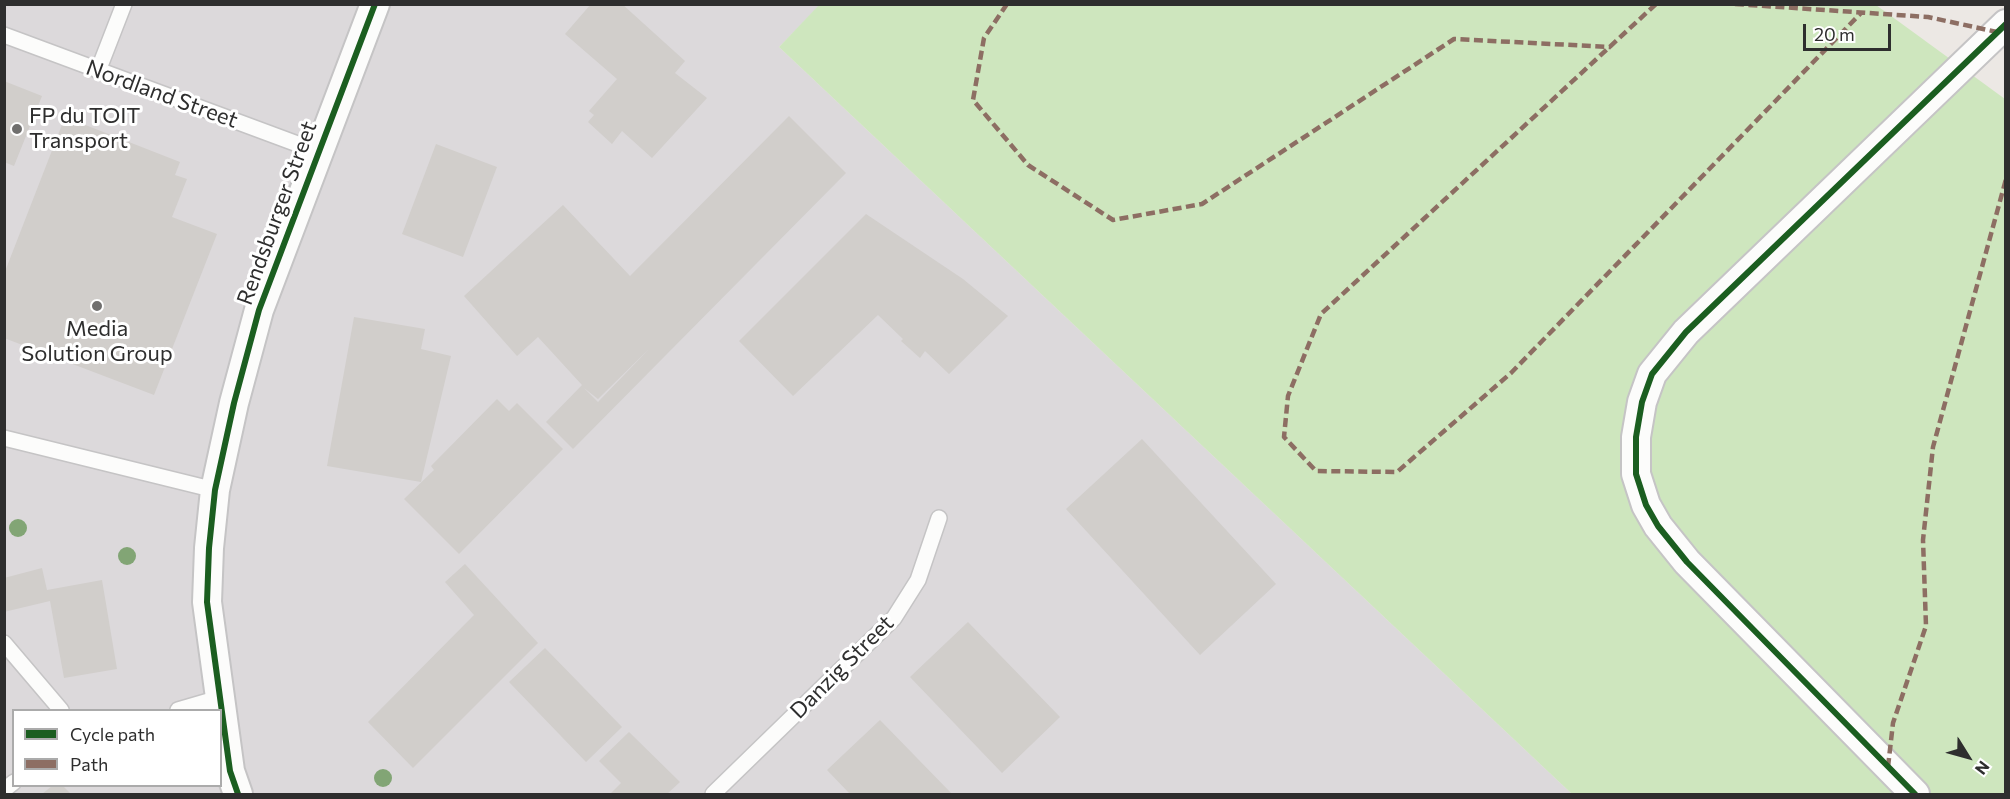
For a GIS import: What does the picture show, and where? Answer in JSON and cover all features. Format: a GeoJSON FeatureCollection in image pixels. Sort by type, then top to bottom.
{"type":"FeatureCollection","features":[{"type":"Feature","properties":{"kind":"street","name":"Rendsburger Street"},"geometry":{"type":"LineString","coordinates":[[221,709],[207,602],[209,548],[215,490],[234,403],[260,310],[375,4]]}},
{"type":"Feature","properties":{"kind":"street"},"geometry":{"type":"LineString","coordinates":[[1915,795],[1686,562],[1658,526],[1646,505],[1636,474],[1636,436],[1642,402],[1652,374],[1686,332],[2006,24]]}},
{"type":"Feature","properties":{"kind":"street","name":"Rendsburger Street"},"geometry":{"type":"LineString","coordinates":[[222,718],[230,771],[238,795]]}},
{"type":"Feature","properties":{"kind":"lane"},"geometry":{"type":"LineString","coordinates":[[98,71],[124,4]]}},
{"type":"Feature","properties":{"kind":"lane","name":"Nordland Street"},"geometry":{"type":"LineString","coordinates":[[4,35],[320,152]]}},
{"type":"Feature","properties":{"kind":"lane"},"geometry":{"type":"LineString","coordinates":[[4,438],[215,490]]}},
{"type":"Feature","properties":{"kind":"lane","name":"Danzig Street"},"geometry":{"type":"LineString","coordinates":[[713,795],[894,618],[918,580],[939,518]]}},
{"type":"Feature","properties":{"kind":"lane"},"geometry":{"type":"LineString","coordinates":[[4,643],[59,709]]}},
{"type":"Feature","properties":{"kind":"lane"},"geometry":{"type":"LineString","coordinates":[[184,709],[219,698]]}},
{"type":"Feature","properties":{"kind":"shaded area"},"geometry":{"type":"Polygon","coordinates":[[[5,4],[820,5],[779,47],[1572,794],[5,794],[5,4]]]}},
{"type":"Feature","properties":{"kind":"green space"},"geometry":{"type":"Polygon","coordinates":[[[820,4],[1876,5],[2005,99],[2005,794],[1572,794],[779,47],[820,4]]]}},
{"type":"Feature","properties":{"kind":"building"},"geometry":{"type":"Polygon","coordinates":[[[591,4],[622,4],[685,61],[675,73],[707,98],[652,158],[622,131],[612,144],[588,122],[594,115],[589,111],[617,79],[565,34],[591,4]]]}},
{"type":"Feature","properties":{"kind":"building","name":"FP du TOIT Transport"},"geometry":{"type":"Polygon","coordinates":[[[4,81],[42,96],[14,166],[4,162],[4,81]]]}},
{"type":"Feature","properties":{"kind":"building"},"geometry":{"type":"Polygon","coordinates":[[[789,116],[846,173],[573,449],[546,422],[582,385],[538,337],[517,356],[464,296],[563,205],[630,276],[789,116]],[[649,349],[598,399],[584,388],[598,402],[649,349]]]}},
{"type":"Feature","properties":{"kind":"building","name":"Media Solution Group"},"geometry":{"type":"Polygon","coordinates":[[[65,117],[180,162],[175,175],[187,179],[172,217],[217,234],[154,395],[4,338],[4,274],[65,117]]]}},
{"type":"Feature","properties":{"kind":"building"},"geometry":{"type":"Polygon","coordinates":[[[436,144],[497,167],[463,257],[402,234],[436,144]]]}},
{"type":"Feature","properties":{"kind":"building"},"geometry":{"type":"Polygon","coordinates":[[[866,214],[963,279],[1008,316],[949,374],[925,351],[920,358],[878,315],[793,396],[739,341],[866,214]]]}},
{"type":"Feature","properties":{"kind":"building"},"geometry":{"type":"Polygon","coordinates":[[[354,317],[425,329],[421,349],[451,356],[421,482],[327,466],[354,317]]]}},
{"type":"Feature","properties":{"kind":"building"},"geometry":{"type":"Polygon","coordinates":[[[497,399],[509,411],[517,403],[563,449],[459,554],[404,499],[434,470],[431,466],[497,399]]]}},
{"type":"Feature","properties":{"kind":"building"},"geometry":{"type":"Polygon","coordinates":[[[1142,439],[1276,584],[1200,655],[1066,509],[1142,439]]]}},
{"type":"Feature","properties":{"kind":"building"},"geometry":{"type":"Polygon","coordinates":[[[465,564],[538,643],[413,768],[368,722],[474,615],[445,582],[465,564]]]}},
{"type":"Feature","properties":{"kind":"building"},"geometry":{"type":"Polygon","coordinates":[[[42,568],[47,590],[102,580],[117,669],[64,678],[50,601],[4,612],[4,578],[42,568]]]}},
{"type":"Feature","properties":{"kind":"building"},"geometry":{"type":"Polygon","coordinates":[[[968,622],[1060,717],[1002,773],[910,677],[968,622]]]}},
{"type":"Feature","properties":{"kind":"building"},"geometry":{"type":"Polygon","coordinates":[[[545,648],[622,727],[586,762],[509,682],[545,648]]]}},
{"type":"Feature","properties":{"kind":"building"},"geometry":{"type":"Polygon","coordinates":[[[880,720],[952,794],[850,794],[827,770],[880,720]]]}},
{"type":"Feature","properties":{"kind":"building"},"geometry":{"type":"Polygon","coordinates":[[[629,732],[680,782],[667,794],[610,794],[621,783],[599,761],[629,732]]]}},
{"type":"Feature","properties":{"kind":"building"},"geometry":{"type":"Polygon","coordinates":[[[51,787],[64,787],[71,794],[42,794],[51,787]]]}},
{"type":"Feature","properties":{"kind":"marked path"},"geometry":{"type":"LineString","coordinates":[[1007,4],[984,38],[973,100],[1028,165],[1113,220],[1202,204],[1454,39],[1611,47]]}},
{"type":"Feature","properties":{"kind":"marked path"},"geometry":{"type":"LineString","coordinates":[[1656,4],[1321,314],[1288,396],[1284,437],[1316,471],[1397,472],[1511,373],[1861,13]]}},
{"type":"Feature","properties":{"kind":"marked path"},"geometry":{"type":"LineString","coordinates":[[1735,4],[1928,17],[1997,32]]}},
{"type":"Feature","properties":{"kind":"marked path"},"geometry":{"type":"LineString","coordinates":[[1888,767],[1893,723],[1926,626],[1923,540],[1933,447],[2006,179]]}},
{"type":"Feature","properties":{"kind":"cycle path"},"geometry":{"type":"LineString","coordinates":[[222,709],[207,602],[209,548],[215,490],[234,403],[259,310],[375,4]]}},
{"type":"Feature","properties":{"kind":"cycle path"},"geometry":{"type":"LineString","coordinates":[[1915,794],[1687,562],[1658,526],[1646,505],[1636,474],[1636,437],[1642,402],[1652,374],[1686,332],[2006,24]]}},
{"type":"Feature","properties":{"kind":"cycle path"},"geometry":{"type":"LineString","coordinates":[[222,712],[230,771],[238,794]]}},
{"type":"Feature","properties":{"kind":"place","name":"FP du TOIT Transport"},"geometry":{"type":"Point","coordinates":[17,129]}},
{"type":"Feature","properties":{"kind":"place","name":"Media Solution Group"},"geometry":{"type":"Point","coordinates":[97,306]}}]}
